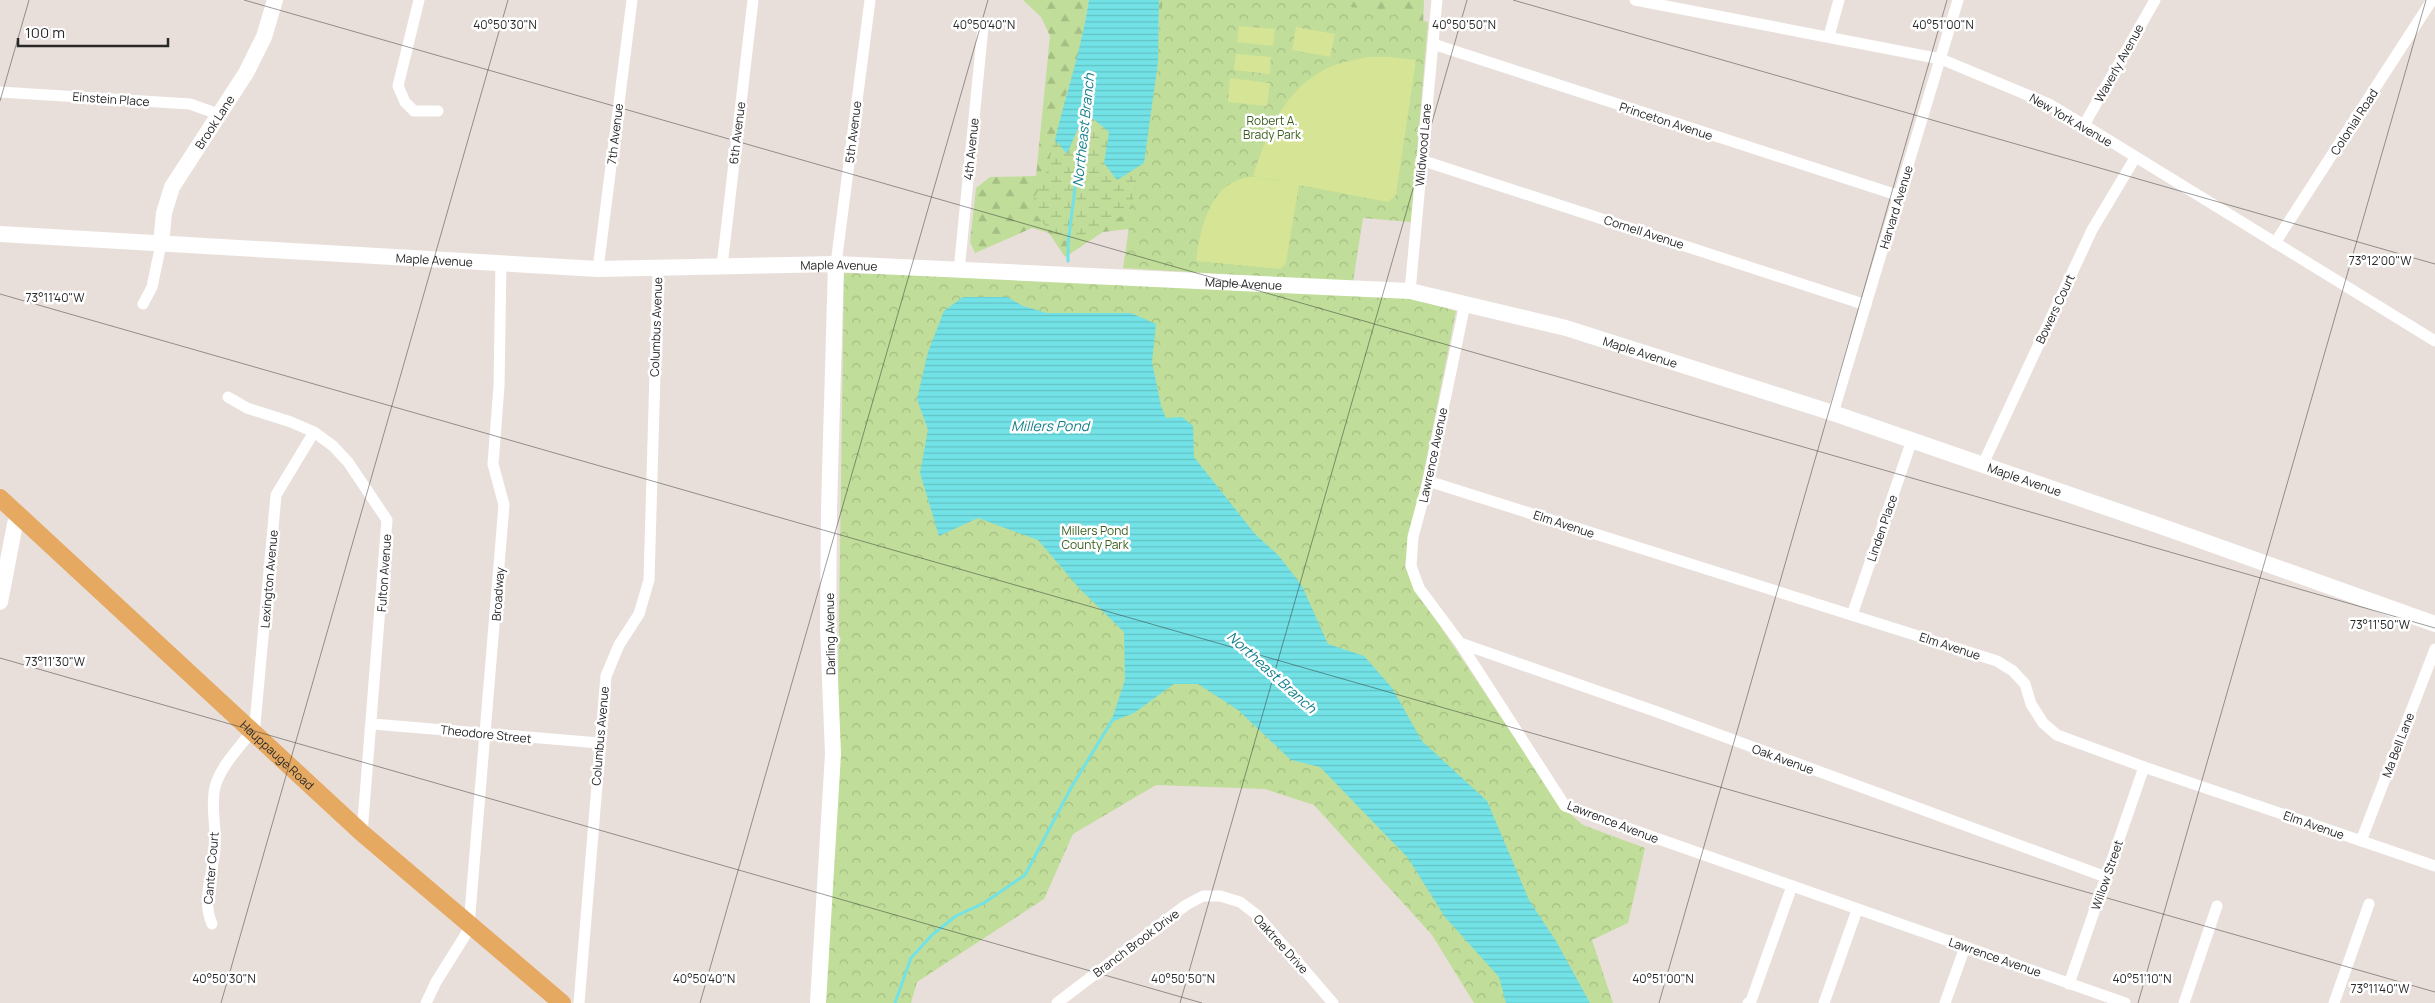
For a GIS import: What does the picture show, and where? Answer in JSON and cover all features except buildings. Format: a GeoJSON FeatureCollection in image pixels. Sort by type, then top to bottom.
{"type":"FeatureCollection","features":[{"type":"Feature","properties":{"kind":"main road","name":"Brook Lane"},"geometry":{"type":"LineString","coordinates":[[161,244],[164,213],[172,187],[221,115],[246,73],[264,37],[275,0]]}},
{"type":"Feature","properties":{"kind":"main road","name":"Maple Avenue"},"geometry":{"type":"LineString","coordinates":[[0,234],[598,269],[836,264],[1410,290],[1566,328],[1833,414],[1983,464],[2435,624]]}},
{"type":"Feature","properties":{"kind":"main road","name":"Darling Avenue"},"geometry":{"type":"LineString","coordinates":[[818,1003],[834,754],[828,619],[836,264]]}},
{"type":"Feature","properties":{"kind":"main road","name":"Hauppauge Road"},"geometry":{"type":"LineString","coordinates":[[0,498],[252,734],[362,833],[562,1003]]}},
{"type":"Feature","properties":{"kind":"main road"},"geometry":{"type":"LineString","coordinates":[[0,602],[15,524],[20,517]]}},
{"type":"Feature","properties":{"kind":"street"},"geometry":{"type":"LineString","coordinates":[[418,0],[398,86],[405,102],[414,111],[438,111]]}},
{"type":"Feature","properties":{"kind":"street","name":"7th Avenue"},"geometry":{"type":"LineString","coordinates":[[598,269],[632,0]]}},
{"type":"Feature","properties":{"kind":"street","name":"6th Avenue"},"geometry":{"type":"LineString","coordinates":[[722,266],[753,0]]}},
{"type":"Feature","properties":{"kind":"street","name":"5th Avenue"},"geometry":{"type":"LineString","coordinates":[[836,264],[870,0]]}},
{"type":"Feature","properties":{"kind":"street","name":"Wildwood Lane"},"geometry":{"type":"LineString","coordinates":[[1410,290],[1437,0]]}},
{"type":"Feature","properties":{"kind":"street","name":"New York Avenue"},"geometry":{"type":"LineString","coordinates":[[1635,0],[1672,3],[1940,59],[2026,94],[2084,125],[2435,341]]}},
{"type":"Feature","properties":{"kind":"street"},"geometry":{"type":"LineString","coordinates":[[1829,36],[1839,0]]}},
{"type":"Feature","properties":{"kind":"street","name":"Harvard Avenue"},"geometry":{"type":"LineString","coordinates":[[1833,414],[1958,0]]}},
{"type":"Feature","properties":{"kind":"street","name":"Waverly Avenue"},"geometry":{"type":"LineString","coordinates":[[2084,125],[2155,0]]}},
{"type":"Feature","properties":{"kind":"street","name":"Colonial Road"},"geometry":{"type":"LineString","coordinates":[[2275,243],[2432,0]]}},
{"type":"Feature","properties":{"kind":"street","name":"4th Avenue"},"geometry":{"type":"LineString","coordinates":[[959,271],[983,27]]}},
{"type":"Feature","properties":{"kind":"street","name":"Princeton Avenue"},"geometry":{"type":"LineString","coordinates":[[1433,44],[1900,196]]}},
{"type":"Feature","properties":{"kind":"street","name":"Einstein Place"},"geometry":{"type":"LineString","coordinates":[[0,92],[190,104],[221,115]]}},
{"type":"Feature","properties":{"kind":"street","name":"Bowers Court"},"geometry":{"type":"LineString","coordinates":[[1983,464],[2098,218],[2135,158]]}},
{"type":"Feature","properties":{"kind":"street","name":"Cornell Avenue"},"geometry":{"type":"LineString","coordinates":[[1422,160],[1866,305]]}},
{"type":"Feature","properties":{"kind":"street"},"geometry":{"type":"LineString","coordinates":[[142,304],[152,287],[161,244]]}},
{"type":"Feature","properties":{"kind":"street","name":"Broadway"},"geometry":{"type":"LineString","coordinates":[[470,925],[504,505],[493,464],[499,386],[501,263]]}},
{"type":"Feature","properties":{"kind":"street","name":"Columbus Avenue"},"geometry":{"type":"LineString","coordinates":[[579,1003],[606,676],[619,645],[640,614],[649,580],[658,269]]}},
{"type":"Feature","properties":{"kind":"street","name":"Lawrence Avenue"},"geometry":{"type":"LineString","coordinates":[[1464,304],[1428,481],[1414,537],[1411,566],[1420,588],[1460,643],[1565,806],[2126,1003]]}},
{"type":"Feature","properties":{"kind":"street","name":"Fulton Avenue"},"geometry":{"type":"LineString","coordinates":[[228,397],[246,408],[291,422],[314,432],[348,462],[388,520],[362,833]]}},
{"type":"Feature","properties":{"kind":"street","name":"Lexington Avenue"},"geometry":{"type":"LineString","coordinates":[[252,734],[276,494],[314,432]]}},
{"type":"Feature","properties":{"kind":"street","name":"Linden Place"},"geometry":{"type":"LineString","coordinates":[[1852,615],[1912,440]]}},
{"type":"Feature","properties":{"kind":"street","name":"Elm Avenue"},"geometry":{"type":"LineString","coordinates":[[1428,481],[1997,661],[2013,671],[2025,684],[2031,704],[2039,717],[2057,735],[2144,767],[2435,866]]}},
{"type":"Feature","properties":{"kind":"street","name":"Oak Avenue"},"geometry":{"type":"LineString","coordinates":[[1460,643],[2106,877]]}},
{"type":"Feature","properties":{"kind":"street","name":"Ma Bell Lane"},"geometry":{"type":"LineString","coordinates":[[2361,841],[2435,649]]}},
{"type":"Feature","properties":{"kind":"street","name":"Theodore Street"},"geometry":{"type":"LineString","coordinates":[[372,724],[486,733],[538,740],[599,743]]}},
{"type":"Feature","properties":{"kind":"street","name":"Canter Court"},"geometry":{"type":"LineString","coordinates":[[212,924],[208,917],[206,899],[216,848],[213,804],[215,786],[230,758],[252,734]]}},
{"type":"Feature","properties":{"kind":"street","name":"Willow Street"},"geometry":{"type":"LineString","coordinates":[[2069,984],[2144,767]]}},
{"type":"Feature","properties":{"kind":"street"},"geometry":{"type":"LineString","coordinates":[[1748,1003],[1751,1001],[1792,886]]}},
{"type":"Feature","properties":{"kind":"street","name":"Branch Brook Drive"},"geometry":{"type":"LineString","coordinates":[[1057,1003],[1186,905],[1203,896],[1220,896]]}},
{"type":"Feature","properties":{"kind":"street","name":"Oaktree Drive"},"geometry":{"type":"LineString","coordinates":[[1220,896],[1240,902],[1257,915],[1333,1003]]}},
{"type":"Feature","properties":{"kind":"street"},"geometry":{"type":"LineString","coordinates":[[2334,1003],[2369,904]]}},
{"type":"Feature","properties":{"kind":"street"},"geometry":{"type":"LineString","coordinates":[[2184,1003],[2217,906]]}},
{"type":"Feature","properties":{"kind":"street"},"geometry":{"type":"LineString","coordinates":[[1824,1003],[1857,910]]}},
{"type":"Feature","properties":{"kind":"street"},"geometry":{"type":"LineString","coordinates":[[426,1003],[436,982],[470,925]]}},
{"type":"Feature","properties":{"kind":"street"},"geometry":{"type":"LineString","coordinates":[[1945,1003],[1965,947]]}},
{"type":"Feature","properties":{"kind":"green space"},"geometry":{"type":"Polygon","coordinates":[[[1023,0],[1089,0],[1078,61],[1064,100],[1158,62],[1159,0],[1189,0],[1150,252],[1129,229],[1103,232],[1065,257],[1049,233],[1032,228],[975,253],[970,242],[976,188],[990,177],[1036,176],[1050,36],[1041,17],[1023,0]]]}},
{"type":"Feature","properties":{"kind":"green space"},"geometry":{"type":"Polygon","coordinates":[[[1089,0],[1127,20],[1142,193],[1122,216],[1068,243],[1047,228],[1033,211],[1034,197],[1044,181],[1064,100],[1078,61],[1089,0]]]}},
{"type":"Feature","properties":{"kind":"green space","name":"Robert A. Brady Park"},"geometry":{"type":"Polygon","coordinates":[[[1163,0],[1318,0],[1428,22],[1411,222],[1363,218],[1353,282],[1123,268],[1163,0]]]}},
{"type":"Feature","properties":{"kind":"green space"},"geometry":{"type":"Polygon","coordinates":[[[1281,0],[1424,0],[1423,26],[1281,0]]]}},
{"type":"Feature","properties":{"kind":"green space"},"geometry":{"type":"Polygon","coordinates":[[[1239,26],[1275,29],[1273,46],[1237,42],[1239,26]]]}},
{"type":"Feature","properties":{"kind":"green space"},"geometry":{"type":"Polygon","coordinates":[[[1296,27],[1335,34],[1330,57],[1292,50],[1296,27]]]}},
{"type":"Feature","properties":{"kind":"green space"},"geometry":{"type":"Polygon","coordinates":[[[1236,54],[1271,57],[1270,74],[1234,70],[1236,54]]]}},
{"type":"Feature","properties":{"kind":"green space"},"geometry":{"type":"Polygon","coordinates":[[[1367,57],[1416,60],[1396,195],[1388,202],[1299,185],[1286,263],[1280,269],[1196,261],[1204,221],[1216,197],[1225,187],[1236,180],[1250,177],[1281,181],[1253,176],[1272,127],[1290,99],[1301,86],[1330,67],[1367,57]]]}},
{"type":"Feature","properties":{"kind":"green space"},"geometry":{"type":"Polygon","coordinates":[[[1230,78],[1270,83],[1267,106],[1228,102],[1230,78]]]}},
{"type":"Feature","properties":{"kind":"green space","name":"Millers Pond County Park"},"geometry":{"type":"Polygon","coordinates":[[[844,273],[1022,278],[1407,297],[1456,311],[1405,566],[1416,590],[1559,804],[1583,825],[1645,848],[1628,923],[1592,940],[1613,1003],[1474,1003],[1432,935],[1314,805],[1265,789],[1156,785],[1073,834],[1044,899],[917,982],[911,1003],[824,1003],[837,755],[844,273]]]}},
{"type":"Feature","properties":{"kind":"water"},"geometry":{"type":"Polygon","coordinates":[[[1089,0],[1159,0],[1158,62],[1144,163],[1117,180],[1104,163],[1109,132],[1085,112],[1067,154],[1055,140],[1078,53],[1089,0]]]}},
{"type":"Feature","properties":{"kind":"water","name":"Millers Pond"},"geometry":{"type":"Polygon","coordinates":[[[963,297],[1007,297],[1023,306],[1047,313],[1131,313],[1156,324],[1152,362],[1161,406],[1166,418],[1182,417],[1193,426],[1194,457],[1255,534],[1279,556],[1302,586],[1328,644],[1364,656],[1392,688],[1422,741],[1487,801],[1529,900],[1556,941],[1590,1003],[1506,1003],[1499,977],[1445,917],[1408,858],[1320,767],[1291,760],[1238,710],[1198,684],[1174,684],[1134,713],[1111,722],[1125,680],[1124,632],[1080,589],[1038,540],[978,518],[939,536],[920,473],[928,430],[917,399],[928,352],[944,311],[963,297]]]}},
{"type":"Feature","properties":{"kind":"waterway","name":"Northeast Branch"},"geometry":{"type":"LineString","coordinates":[[1068,261],[1068,243],[1085,110]]}},
{"type":"Feature","properties":{"kind":"waterway"},"geometry":{"type":"LineString","coordinates":[[895,1003],[911,958],[932,935],[956,916],[984,903],[1025,875],[1072,786],[1113,719]]}}]}
